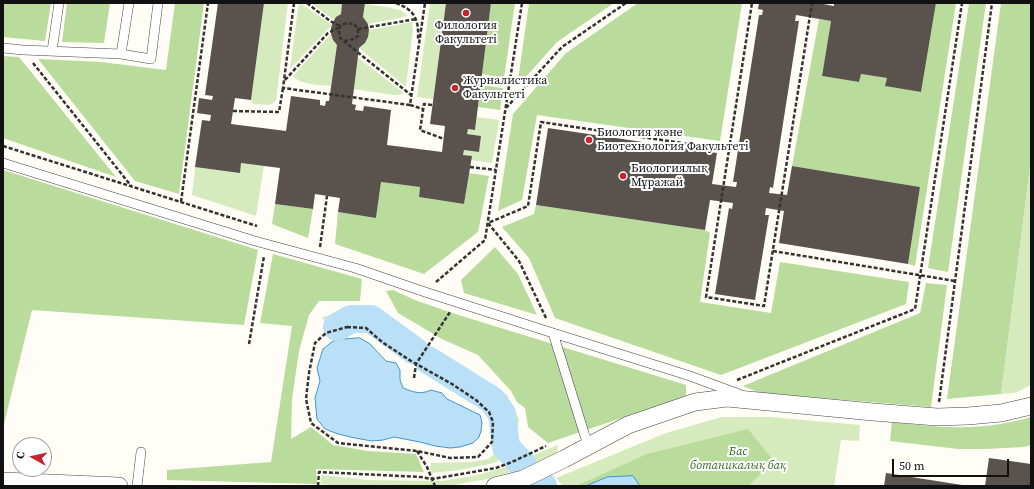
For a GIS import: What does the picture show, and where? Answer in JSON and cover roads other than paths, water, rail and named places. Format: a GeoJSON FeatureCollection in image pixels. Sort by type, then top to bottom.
{"type":"FeatureCollection","features":[{"type":"Feature","properties":{"kind":"street"},"geometry":{"type":"LineString","coordinates":[[495,486],[522,479],[564,459],[628,425],[695,402],[727,398],[937,417],[1001,413],[1031,406]]}},
{"type":"Feature","properties":{"kind":"street"},"geometry":{"type":"LineString","coordinates":[[3,480],[119,486]]}},
{"type":"Feature","properties":{"kind":"lane"},"geometry":{"type":"LineString","coordinates":[[52,51],[59,3]]}},
{"type":"Feature","properties":{"kind":"lane"},"geometry":{"type":"LineString","coordinates":[[121,54],[129,3]]}},
{"type":"Feature","properties":{"kind":"lane"},"geometry":{"type":"LineString","coordinates":[[3,48],[121,54],[151,59],[158,3]]}},
{"type":"Feature","properties":{"kind":"lane"},"geometry":{"type":"LineString","coordinates":[[3,163],[267,244],[355,268],[456,302],[690,376],[757,400]]}},
{"type":"Feature","properties":{"kind":"lane"},"geometry":{"type":"LineString","coordinates":[[553,333],[589,446]]}},
{"type":"Feature","properties":{"kind":"lane"},"geometry":{"type":"LineString","coordinates":[[137,486],[140,452]]}},
{"type":"Feature","properties":{"kind":"water"},"geometry":{"type":"Polygon","coordinates":[[[360,338],[370,344],[386,361],[396,363],[400,370],[400,380],[403,388],[417,392],[431,390],[442,393],[447,399],[480,415],[482,423],[479,437],[473,443],[450,448],[394,437],[372,441],[338,434],[325,429],[317,419],[315,398],[320,381],[317,368],[323,349],[333,341],[360,338]]]}},
{"type":"Feature","properties":{"kind":"water"},"geometry":{"type":"Polygon","coordinates":[[[633,476],[640,486],[588,486],[607,477],[633,476]]]}},
{"type":"Feature","properties":{"kind":"waterway"},"geometry":{"type":"LineString","coordinates":[[337,327],[351,319],[371,319],[415,351]]}},
{"type":"Feature","properties":{"kind":"waterway"},"geometry":{"type":"LineString","coordinates":[[428,360],[492,400],[502,414],[506,447],[523,465]]}},
{"type":"Feature","properties":{"kind":"place","name":"Филология Факультеті"},"geometry":{"type":"Point","coordinates":[466,13]}},
{"type":"Feature","properties":{"kind":"place","name":"Журналистика Факультеті"},"geometry":{"type":"Point","coordinates":[455,88]}},
{"type":"Feature","properties":{"kind":"place","name":"Биология және Биотехнология Факультеті"},"geometry":{"type":"Point","coordinates":[589,140]}},
{"type":"Feature","properties":{"kind":"place","name":"Биологиялық Мұражай"},"geometry":{"type":"Point","coordinates":[623,176]}},
{"type":"Feature","properties":{"kind":"park label","name":"Бас ботаникалық бақ"},"geometry":{"type":"Point","coordinates":[738,459]}}]}
